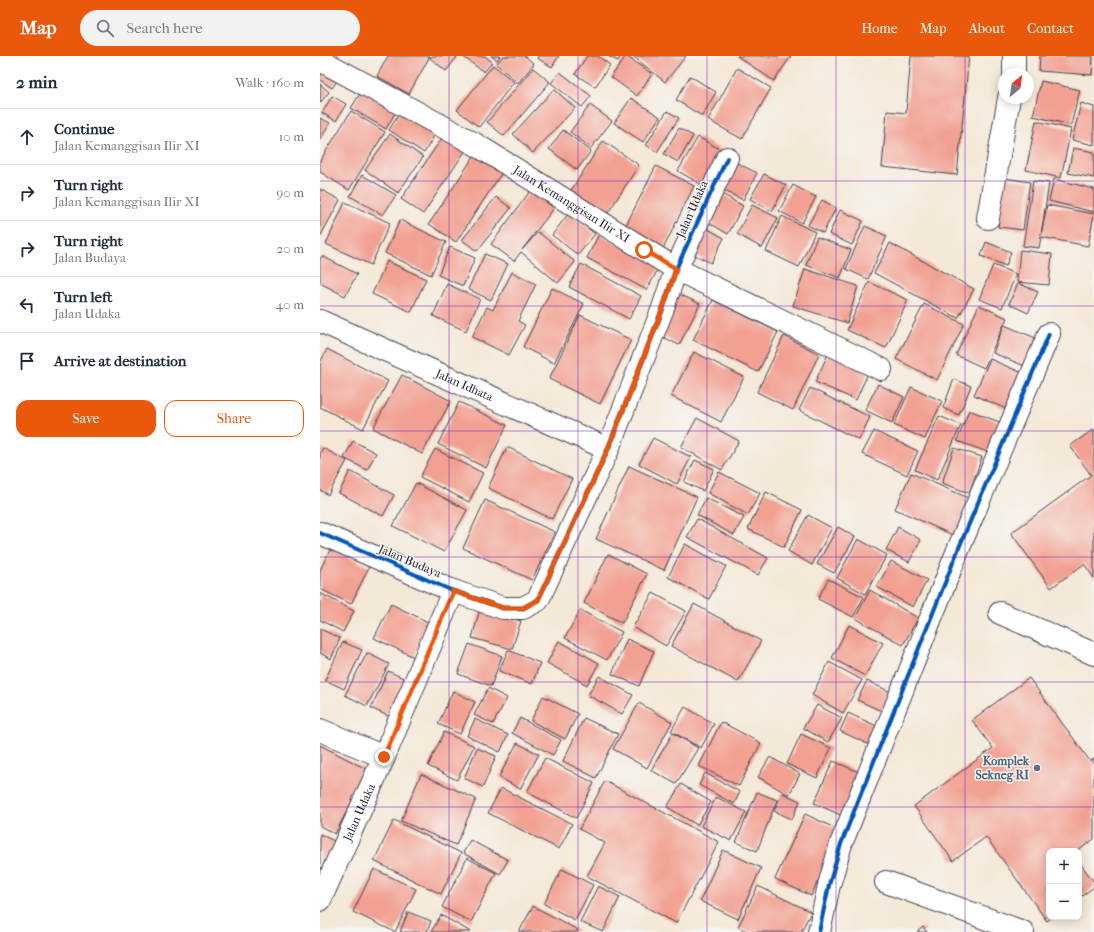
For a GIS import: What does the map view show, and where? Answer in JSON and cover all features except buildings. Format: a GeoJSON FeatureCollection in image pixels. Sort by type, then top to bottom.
{"type":"FeatureCollection","features":[{"type":"Feature","properties":{"kind":"street"},"geometry":{"type":"LineString","coordinates":[[1014,56],[1014,68]]}},
{"type":"Feature","properties":{"kind":"street","name":"Jalan Kemanggisan Ilir XI"},"geometry":{"type":"LineString","coordinates":[[320,60],[475,144],[676,269],[881,369]]}},
{"type":"Feature","properties":{"kind":"street"},"geometry":{"type":"LineString","coordinates":[[988,218],[1009,104]]}},
{"type":"Feature","properties":{"kind":"street","name":"Jalan Udaka"},"geometry":{"type":"LineString","coordinates":[[676,269],[727,158]]}},
{"type":"Feature","properties":{"kind":"street"},"geometry":{"type":"LineString","coordinates":[[608,449],[663,308],[676,269]]}},
{"type":"Feature","properties":{"kind":"street","name":"Jalan Idhata"},"geometry":{"type":"LineString","coordinates":[[320,321],[608,449]]}},
{"type":"Feature","properties":{"kind":"street"},"geometry":{"type":"LineString","coordinates":[[819,932],[829,885],[841,844],[958,550],[1049,334]]}},
{"type":"Feature","properties":{"kind":"street","name":"Jalan Budaya"},"geometry":{"type":"LineString","coordinates":[[320,533],[453,591],[503,608],[523,608],[538,600],[608,449]]}},
{"type":"Feature","properties":{"kind":"street","name":"Jalan Udaka"},"geometry":{"type":"LineString","coordinates":[[320,900],[384,757],[453,591]]}},
{"type":"Feature","properties":{"kind":"street"},"geometry":{"type":"LineString","coordinates":[[1000,613],[1094,654]]}},
{"type":"Feature","properties":{"kind":"street"},"geometry":{"type":"LineString","coordinates":[[320,730],[384,757]]}},
{"type":"Feature","properties":{"kind":"street"},"geometry":{"type":"LineString","coordinates":[[886,882],[1023,932]]}},
{"type":"Feature","properties":{"kind":"cycle path"},"geometry":{"type":"LineString","coordinates":[[320,533],[453,591],[503,608],[523,608],[538,600],[608,449],[663,308],[676,269],[727,158]]}},
{"type":"Feature","properties":{"kind":"cycle path"},"geometry":{"type":"LineString","coordinates":[[819,932],[829,885],[841,844],[958,550],[1049,334]]}},
{"type":"Feature","properties":{"kind":"place","name":"Komplek Sekneg RI"},"geometry":{"type":"Point","coordinates":[1037,768]}},
{"type":"Feature","properties":{"kind":"route"},"geometry":{"type":"LineString","coordinates":[[384,757],[453,591],[503,608],[523,608],[538,600],[608,449],[663,308],[676,269],[644,250]]}}]}
